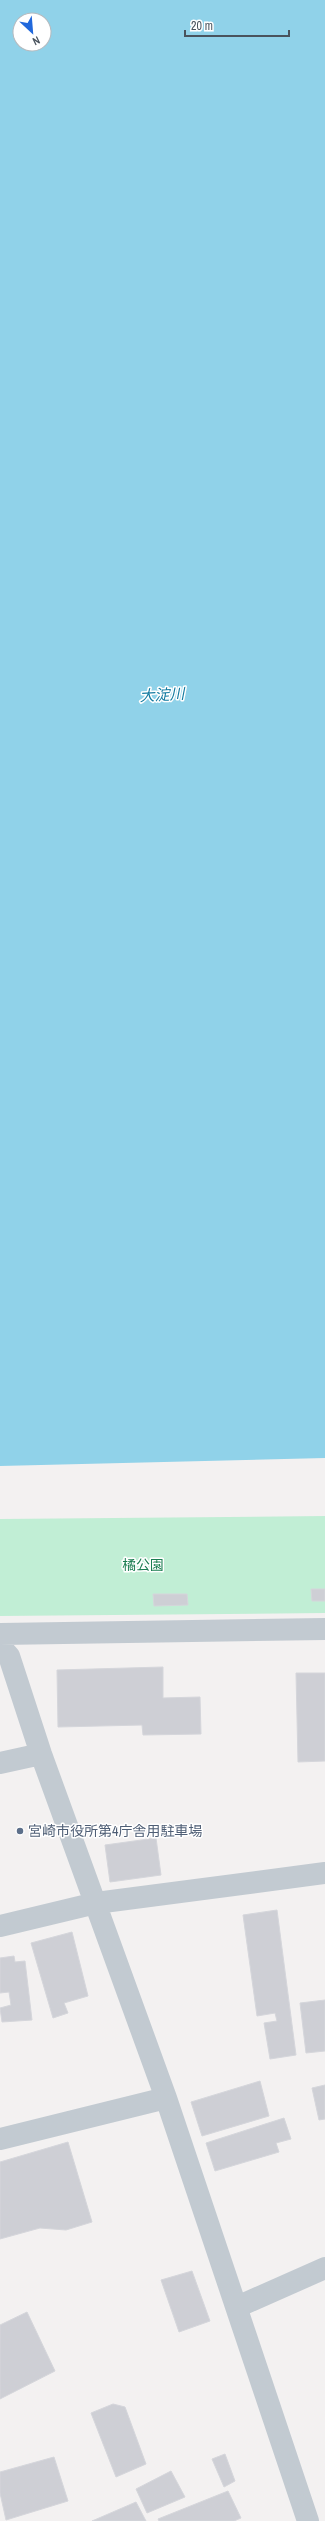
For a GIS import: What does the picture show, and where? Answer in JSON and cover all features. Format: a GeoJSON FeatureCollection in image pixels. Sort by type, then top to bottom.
{"type":"FeatureCollection","features":[{"type":"Feature","properties":{"kind":"street"},"geometry":{"type":"LineString","coordinates":[[0,1634],[325,1629]]}},
{"type":"Feature","properties":{"kind":"street"},"geometry":{"type":"LineString","coordinates":[[0,1646],[9,1656],[41,1754],[166,2098],[308,2521]]}},
{"type":"Feature","properties":{"kind":"street"},"geometry":{"type":"LineString","coordinates":[[0,1763],[41,1754]]}},
{"type":"Feature","properties":{"kind":"street"},"geometry":{"type":"LineString","coordinates":[[0,1926],[96,1903],[325,1873]]}},
{"type":"Feature","properties":{"kind":"street"},"geometry":{"type":"LineString","coordinates":[[0,2139],[166,2098]]}},
{"type":"Feature","properties":{"kind":"street"},"geometry":{"type":"LineString","coordinates":[[237,2307],[325,2268]]}},
{"type":"Feature","properties":{"kind":"green space","name":"橘公園"},"geometry":{"type":"Polygon","coordinates":[[[325,1516],[325,1613],[0,1616],[0,1519],[325,1516]]]}},
{"type":"Feature","properties":{"kind":"water","name":"大淀川"},"geometry":{"type":"Polygon","coordinates":[[[0,0],[325,0],[325,1458],[0,1466],[0,0]]]}},
{"type":"Feature","properties":{"kind":"building"},"geometry":{"type":"Polygon","coordinates":[[[311,1589],[325,1589],[325,1601],[312,1601],[311,1589]]]}},
{"type":"Feature","properties":{"kind":"building"},"geometry":{"type":"Polygon","coordinates":[[[153,1594],[187,1594],[188,1605],[154,1606],[153,1594]]]}},
{"type":"Feature","properties":{"kind":"building"},"geometry":{"type":"Polygon","coordinates":[[[163,1667],[163,1698],[200,1697],[201,1734],[143,1735],[142,1725],[58,1727],[57,1670],[163,1667]]]}},
{"type":"Feature","properties":{"kind":"building"},"geometry":{"type":"Polygon","coordinates":[[[296,1673],[325,1673],[325,1761],[298,1762],[296,1673]]]}},
{"type":"Feature","properties":{"kind":"building"},"geometry":{"type":"Polygon","coordinates":[[[156,1838],[161,1875],[110,1882],[105,1845],[156,1838]]]}},
{"type":"Feature","properties":{"kind":"building"},"geometry":{"type":"Polygon","coordinates":[[[277,1910],[296,2055],[270,2059],[264,2023],[277,2021],[275,2013],[257,2016],[243,1915],[277,1910]]]}},
{"type":"Feature","properties":{"kind":"building"},"geometry":{"type":"Polygon","coordinates":[[[72,1932],[88,1996],[64,2003],[68,2013],[53,2018],[31,1943],[72,1932]]]}},
{"type":"Feature","properties":{"kind":"building"},"geometry":{"type":"Polygon","coordinates":[[[14,1956],[15,1962],[25,1961],[32,2020],[2,2022],[0,2008],[11,2005],[9,1992],[0,1993],[0,1958],[14,1956]]]}},
{"type":"Feature","properties":{"kind":"building"},"geometry":{"type":"Polygon","coordinates":[[[325,2000],[325,2051],[306,2053],[300,2003],[325,2000]]]}},
{"type":"Feature","properties":{"kind":"building"},"geometry":{"type":"Polygon","coordinates":[[[260,2081],[269,2116],[202,2136],[191,2102],[260,2081]]]}},
{"type":"Feature","properties":{"kind":"building"},"geometry":{"type":"Polygon","coordinates":[[[325,2085],[325,2119],[319,2120],[312,2088],[325,2085]]]}},
{"type":"Feature","properties":{"kind":"building"},"geometry":{"type":"Polygon","coordinates":[[[284,2118],[291,2139],[276,2143],[279,2152],[215,2171],[206,2143],[284,2118]]]}},
{"type":"Feature","properties":{"kind":"building"},"geometry":{"type":"Polygon","coordinates":[[[68,2142],[92,2222],[66,2230],[40,2228],[0,2239],[0,2162],[68,2142]]]}},
{"type":"Feature","properties":{"kind":"building"},"geometry":{"type":"Polygon","coordinates":[[[192,2271],[210,2321],[179,2332],[161,2280],[192,2271]]]}},
{"type":"Feature","properties":{"kind":"building"},"geometry":{"type":"Polygon","coordinates":[[[27,2312],[55,2371],[0,2399],[0,2325],[27,2312]]]}},
{"type":"Feature","properties":{"kind":"building"},"geometry":{"type":"Polygon","coordinates":[[[113,2404],[125,2407],[146,2464],[116,2477],[91,2413],[113,2404]]]}},
{"type":"Feature","properties":{"kind":"building"},"geometry":{"type":"Polygon","coordinates":[[[225,2454],[235,2481],[224,2487],[212,2459],[225,2454]]]}},
{"type":"Feature","properties":{"kind":"building"},"geometry":{"type":"Polygon","coordinates":[[[54,2457],[68,2501],[6,2520],[0,2493],[0,2472],[54,2457]]]}},
{"type":"Feature","properties":{"kind":"building"},"geometry":{"type":"Polygon","coordinates":[[[171,2471],[185,2497],[147,2513],[136,2489],[171,2471]]]}},
{"type":"Feature","properties":{"kind":"building"},"geometry":{"type":"Polygon","coordinates":[[[228,2491],[241,2518],[234,2521],[159,2521],[158,2519],[228,2491]]]}},
{"type":"Feature","properties":{"kind":"building"},"geometry":{"type":"Polygon","coordinates":[[[136,2502],[146,2521],[92,2521],[136,2502]]]}},
{"type":"Feature","properties":{"kind":"place","name":"宮崎市役所第4庁舎用駐車場"},"geometry":{"type":"Point","coordinates":[20,1831]}}]}
